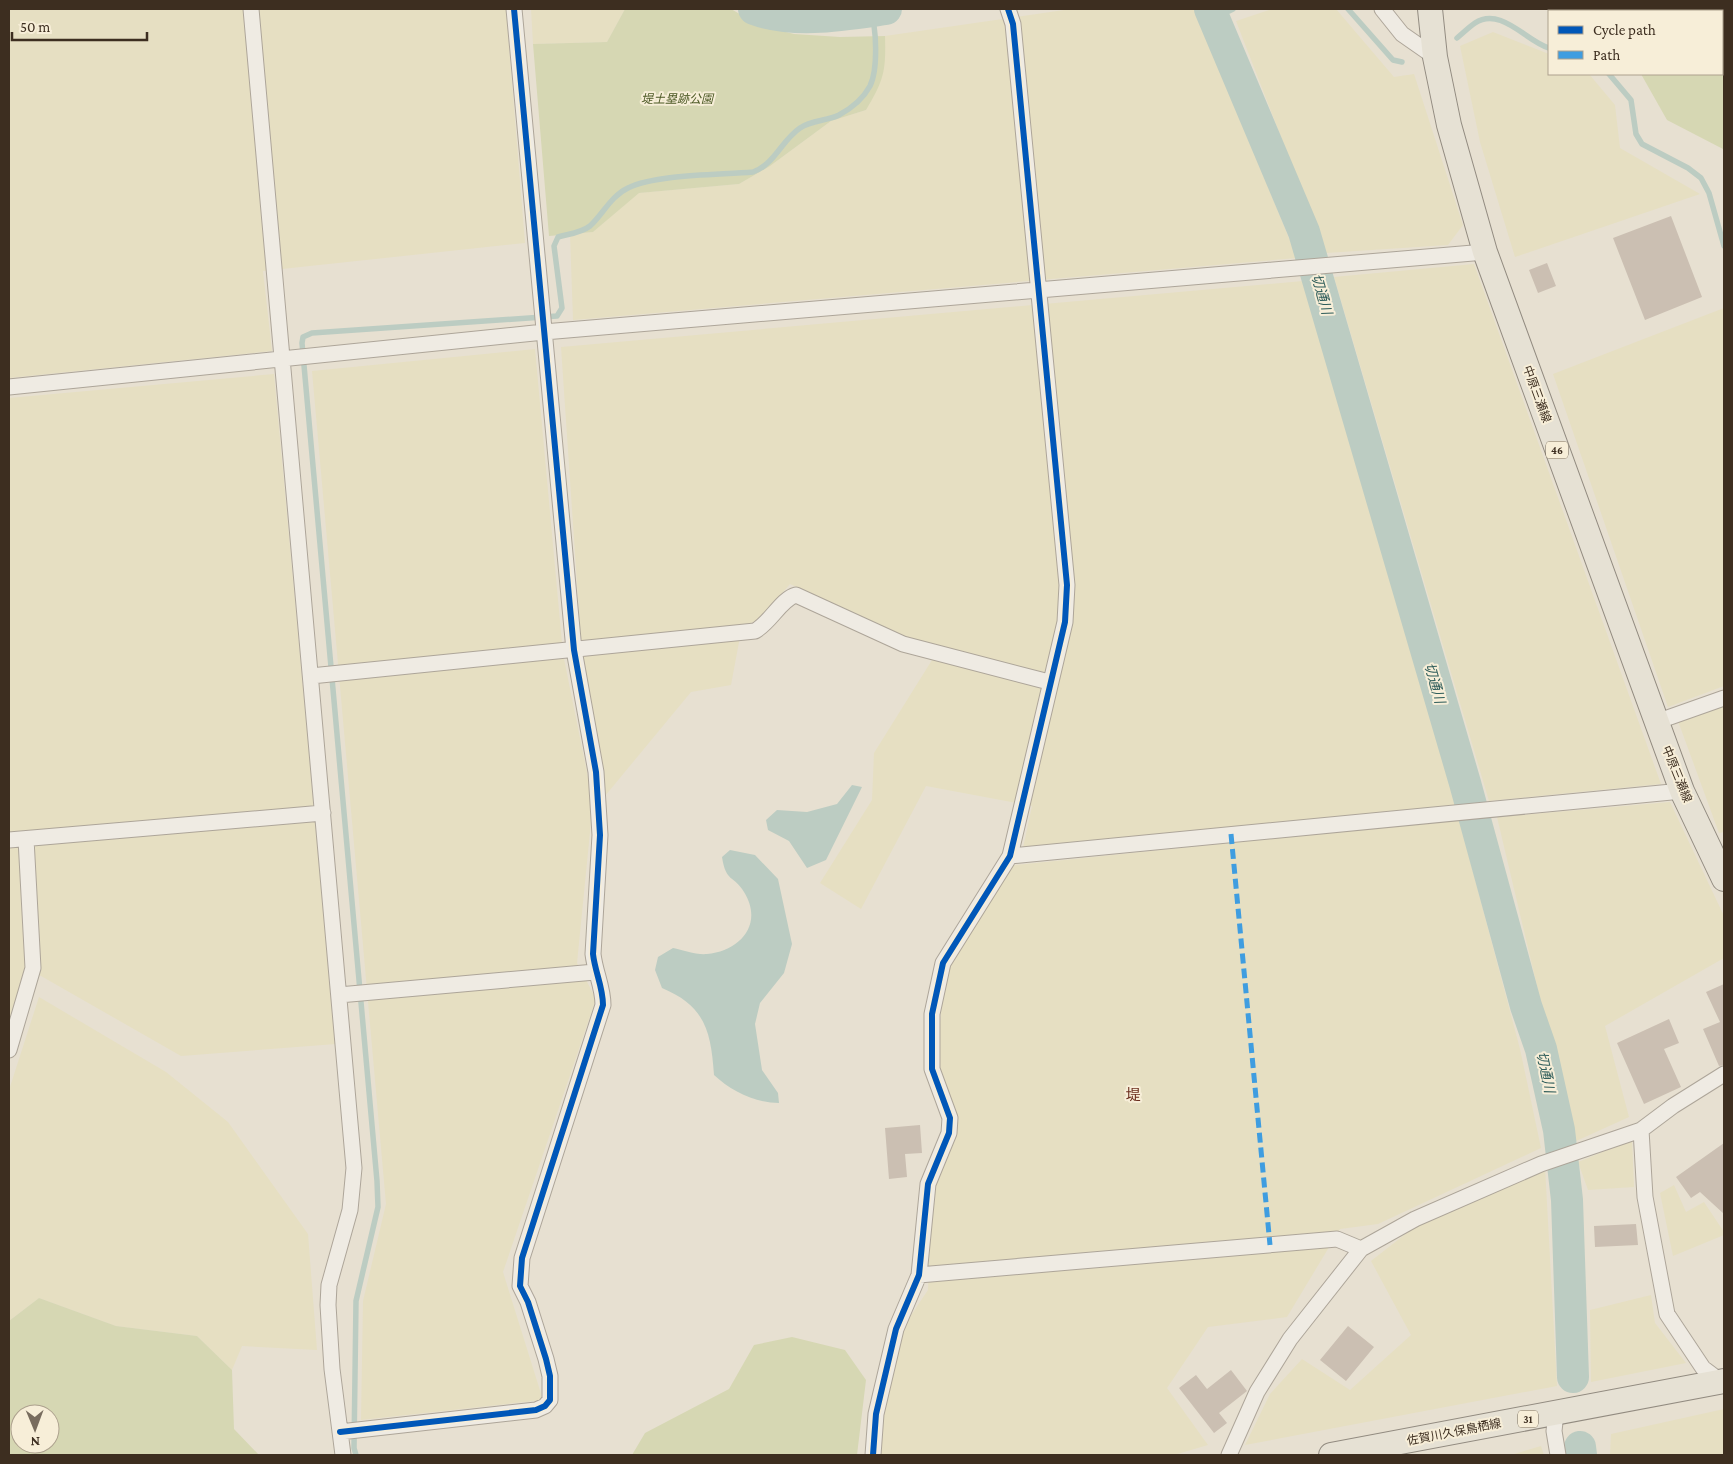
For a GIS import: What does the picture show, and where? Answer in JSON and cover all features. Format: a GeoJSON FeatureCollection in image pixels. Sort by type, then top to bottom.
{"type":"FeatureCollection","features":[{"type":"Feature","properties":{"kind":"main road","name":"中原三瀬線"},"geometry":{"type":"LineString","coordinates":[[1430,9],[1435,56],[1448,125],[1485,252],[1682,792],[1724,879]]}},
{"type":"Feature","properties":{"kind":"main road","name":"佐賀川久保鳥栖線"},"geometry":{"type":"LineString","coordinates":[[1331,1455],[1723,1382]]}},
{"type":"Feature","properties":{"kind":"street"},"geometry":{"type":"LineString","coordinates":[[251,9],[354,1168],[350,1210],[330,1285],[328,1305],[332,1369],[343,1455]]}},
{"type":"Feature","properties":{"kind":"street"},"geometry":{"type":"LineString","coordinates":[[340,1432],[536,1410],[545,1406],[550,1400],[550,1376],[546,1359],[528,1302],[520,1286],[522,1258],[603,1005],[603,990],[595,972],[593,923],[600,835],[599,803],[596,772],[574,650],[514,9]]}},
{"type":"Feature","properties":{"kind":"street"},"geometry":{"type":"LineString","coordinates":[[873,1455],[876,1414],[896,1329],[919,1275],[928,1184],[949,1132],[950,1118],[932,1069],[932,1014],[943,963],[1010,856],[1065,622],[1067,585],[1013,24],[1008,9]]}},
{"type":"Feature","properties":{"kind":"street"},"geometry":{"type":"LineString","coordinates":[[1382,9],[1402,34],[1435,56]]}},
{"type":"Feature","properties":{"kind":"street"},"geometry":{"type":"LineString","coordinates":[[9,387],[544,332],[1485,252]]}},
{"type":"Feature","properties":{"kind":"street"},"geometry":{"type":"LineString","coordinates":[[310,676],[755,631],[766,625],[789,597],[796,595],[902,644],[1050,682]]}},
{"type":"Feature","properties":{"kind":"street"},"geometry":{"type":"LineString","coordinates":[[1656,722],[1724,698]]}},
{"type":"Feature","properties":{"kind":"street"},"geometry":{"type":"LineString","coordinates":[[1010,856],[1451,812],[1682,792]]}},
{"type":"Feature","properties":{"kind":"street"},"geometry":{"type":"LineString","coordinates":[[9,840],[323,813]]}},
{"type":"Feature","properties":{"kind":"street"},"geometry":{"type":"LineString","coordinates":[[9,1050],[33,968],[26,839]]}},
{"type":"Feature","properties":{"kind":"street"},"geometry":{"type":"LineString","coordinates":[[339,995],[595,972]]}},
{"type":"Feature","properties":{"kind":"street"},"geometry":{"type":"LineString","coordinates":[[1229,1455],[1258,1392],[1290,1339],[1361,1249],[1415,1219],[1541,1164],[1641,1130],[1673,1106],[1724,1074]]}},
{"type":"Feature","properties":{"kind":"street"},"geometry":{"type":"LineString","coordinates":[[1641,1130],[1645,1197],[1667,1314],[1703,1368],[1723,1382]]}},
{"type":"Feature","properties":{"kind":"street"},"geometry":{"type":"LineString","coordinates":[[919,1275],[1338,1239],[1361,1249]]}},
{"type":"Feature","properties":{"kind":"street"},"geometry":{"type":"LineString","coordinates":[[1556,1413],[1554,1431],[1558,1455]]}},
{"type":"Feature","properties":{"kind":"shaded area"},"geometry":{"type":"Polygon","coordinates":[[[9,9],[506,9],[525,243],[263,271],[272,351],[9,378],[9,9]]]}},
{"type":"Feature","properties":{"kind":"shaded area"},"geometry":{"type":"Polygon","coordinates":[[[531,9],[625,9],[607,42],[533,44],[531,9]]]}},
{"type":"Feature","properties":{"kind":"shaded area"},"geometry":{"type":"Polygon","coordinates":[[[1071,9],[1196,9],[1297,258],[573,320],[570,234],[593,232],[638,193],[739,184],[770,166],[831,121],[866,110],[885,57],[885,36],[1071,9]]]}},
{"type":"Feature","properties":{"kind":"shaded area"},"geometry":{"type":"Polygon","coordinates":[[[1272,9],[1336,9],[1394,77],[1414,74],[1463,225],[1448,245],[1326,253],[1236,21],[1272,9]]]}},
{"type":"Feature","properties":{"kind":"shaded area"},"geometry":{"type":"Polygon","coordinates":[[[1493,32],[1548,54],[1548,75],[1590,75],[1615,105],[1620,148],[1700,194],[1515,257],[1480,142],[1460,46],[1493,32]]]}},
{"type":"Feature","properties":{"kind":"shaded area"},"geometry":{"type":"Polygon","coordinates":[[[1474,264],[1661,784],[1489,801],[1334,277],[1474,264]]]}},
{"type":"Feature","properties":{"kind":"shaded area"},"geometry":{"type":"Polygon","coordinates":[[[1303,281],[1457,806],[1023,848],[1032,806],[926,786],[861,909],[820,883],[872,800],[874,753],[937,652],[790,584],[759,620],[742,626],[731,685],[691,692],[605,796],[581,642],[561,347],[1303,281]]]}},
{"type":"Feature","properties":{"kind":"shaded area"},"geometry":{"type":"Polygon","coordinates":[[[1724,308],[1724,686],[1668,707],[1553,374],[1724,308]]]}},
{"type":"Feature","properties":{"kind":"shaded area"},"geometry":{"type":"Polygon","coordinates":[[[535,349],[563,654],[593,802],[577,963],[596,999],[503,1272],[543,1400],[361,1420],[363,1301],[386,1204],[312,371],[535,349]]]}},
{"type":"Feature","properties":{"kind":"shaded area"},"geometry":{"type":"Polygon","coordinates":[[[274,374],[336,1044],[181,1056],[27,968],[9,1022],[9,398],[274,374]]]}},
{"type":"Feature","properties":{"kind":"shaded area"},"geometry":{"type":"Polygon","coordinates":[[[1724,704],[1724,832],[1719,833],[1678,721],[1724,704]]]}},
{"type":"Feature","properties":{"kind":"shaded area"},"geometry":{"type":"Polygon","coordinates":[[[852,785],[862,787],[826,860],[807,868],[789,841],[768,830],[766,820],[777,810],[807,812],[837,804],[852,785]]]}},
{"type":"Feature","properties":{"kind":"shaded area"},"geometry":{"type":"Polygon","coordinates":[[[1670,802],[1724,916],[1724,958],[1605,1026],[1629,1117],[1574,1142],[1497,817],[1670,802]]]}},
{"type":"Feature","properties":{"kind":"shaded area"},"geometry":{"type":"Polygon","coordinates":[[[1459,819],[1520,1049],[1541,1148],[1378,1224],[1340,1229],[1287,1317],[1208,1327],[1167,1388],[1208,1445],[1174,1455],[875,1455],[899,1333],[928,1290],[931,1189],[959,1120],[936,1070],[945,970],[1007,866],[1459,819]]]}},
{"type":"Feature","properties":{"kind":"shaded area"},"geometry":{"type":"Polygon","coordinates":[[[730,850],[755,855],[778,879],[792,944],[784,973],[760,1003],[755,1024],[762,1070],[778,1093],[779,1103],[761,1101],[744,1095],[714,1075],[711,1045],[703,1022],[688,1003],[662,988],[655,970],[658,957],[673,948],[698,954],[719,952],[730,948],[745,934],[750,925],[750,904],[744,892],[726,871],[722,857],[730,850]]]}},
{"type":"Feature","properties":{"kind":"shaded area"},"geometry":{"type":"Polygon","coordinates":[[[39,997],[166,1072],[228,1122],[308,1234],[317,1350],[242,1346],[232,1370],[197,1336],[116,1326],[39,1298],[9,1321],[9,1090],[39,997]]]}},
{"type":"Feature","properties":{"kind":"shaded area"},"geometry":{"type":"Polygon","coordinates":[[[1632,1140],[1634,1187],[1588,1190],[1578,1162],[1632,1140]]]}},
{"type":"Feature","properties":{"kind":"shaded area"},"geometry":{"type":"Polygon","coordinates":[[[1545,1167],[1557,1386],[1245,1445],[1270,1394],[1302,1359],[1350,1390],[1411,1335],[1371,1261],[1417,1225],[1545,1167]]]}},
{"type":"Feature","properties":{"kind":"shaded area"},"geometry":{"type":"Polygon","coordinates":[[[1674,1185],[1686,1212],[1704,1202],[1724,1232],[1724,1235],[1673,1256],[1660,1193],[1674,1185]]]}},
{"type":"Feature","properties":{"kind":"shaded area"},"geometry":{"type":"Polygon","coordinates":[[[1651,1295],[1655,1323],[1686,1363],[1591,1382],[1590,1310],[1651,1295]]]}},
{"type":"Feature","properties":{"kind":"shaded area"},"geometry":{"type":"Polygon","coordinates":[[[1724,1409],[1724,1455],[1610,1455],[1611,1434],[1724,1409]]]}},
{"type":"Feature","properties":{"kind":"shaded area"},"geometry":{"type":"Polygon","coordinates":[[[1541,1446],[1544,1455],[1511,1455],[1541,1446]]]}},
{"type":"Feature","properties":{"kind":"green space","name":"堤土塁跡公園"},"geometry":{"type":"Polygon","coordinates":[[[625,9],[731,9],[759,25],[794,34],[840,37],[885,36],[883,75],[877,91],[866,110],[831,121],[770,166],[739,184],[639,193],[593,232],[549,236],[533,44],[607,42],[625,9]]]}},
{"type":"Feature","properties":{"kind":"green space"},"geometry":{"type":"Polygon","coordinates":[[[1572,9],[1669,9],[1669,10],[1572,9]]]}},
{"type":"Feature","properties":{"kind":"green space"},"geometry":{"type":"Polygon","coordinates":[[[1723,50],[1724,153],[1723,149],[1667,120],[1642,75],[1723,75],[1723,50]]]}},
{"type":"Feature","properties":{"kind":"green space"},"geometry":{"type":"Polygon","coordinates":[[[39,1298],[116,1326],[197,1336],[232,1370],[234,1429],[259,1455],[9,1455],[9,1321],[39,1298]]]}},
{"type":"Feature","properties":{"kind":"green space"},"geometry":{"type":"Polygon","coordinates":[[[792,1337],[845,1350],[866,1380],[857,1455],[632,1455],[645,1433],[729,1389],[754,1345],[792,1337]]]}},
{"type":"Feature","properties":{"kind":"building"},"geometry":{"type":"Polygon","coordinates":[[[1671,216],[1702,297],[1645,320],[1613,238],[1671,216]]]}},
{"type":"Feature","properties":{"kind":"building"},"geometry":{"type":"Polygon","coordinates":[[[1547,263],[1556,286],[1538,293],[1529,270],[1547,263]]]}},
{"type":"Feature","properties":{"kind":"building"},"geometry":{"type":"Polygon","coordinates":[[[1724,984],[1724,1065],[1719,1066],[1703,1029],[1720,1022],[1706,992],[1724,984]]]}},
{"type":"Feature","properties":{"kind":"building"},"geometry":{"type":"Polygon","coordinates":[[[1669,1019],[1679,1043],[1664,1049],[1681,1087],[1644,1104],[1617,1043],[1669,1019]]]}},
{"type":"Feature","properties":{"kind":"building"},"geometry":{"type":"Polygon","coordinates":[[[920,1125],[922,1153],[905,1154],[907,1177],[889,1179],[885,1128],[920,1125]]]}},
{"type":"Feature","properties":{"kind":"building"},"geometry":{"type":"Polygon","coordinates":[[[1724,1143],[1724,1214],[1700,1192],[1691,1198],[1676,1177],[1724,1143]]]}},
{"type":"Feature","properties":{"kind":"building"},"geometry":{"type":"Polygon","coordinates":[[[1636,1224],[1638,1245],[1595,1247],[1594,1226],[1636,1224]]]}},
{"type":"Feature","properties":{"kind":"building"},"geometry":{"type":"Polygon","coordinates":[[[1348,1326],[1374,1347],[1346,1381],[1320,1360],[1348,1326]]]}},
{"type":"Feature","properties":{"kind":"building"},"geometry":{"type":"Polygon","coordinates":[[[1231,1370],[1247,1391],[1219,1413],[1227,1423],[1214,1433],[1179,1388],[1196,1375],[1207,1389],[1231,1370]]]}},
{"type":"Feature","properties":{"kind":"waterway","name":"切通川"},"geometry":{"type":"LineString","coordinates":[[754,9],[769,14],[802,17],[836,16],[886,9]]}},
{"type":"Feature","properties":{"kind":"waterway","name":"切通川"},"geometry":{"type":"LineString","coordinates":[[1210,9],[1304,232],[1465,783],[1526,1006],[1541,1049],[1559,1130],[1567,1200],[1573,1377]]}},
{"type":"Feature","properties":{"kind":"waterway"},"geometry":{"type":"LineString","coordinates":[[1217,9],[1229,11],[1233,9]]}},
{"type":"Feature","properties":{"kind":"waterway"},"geometry":{"type":"LineString","coordinates":[[1348,9],[1393,60],[1402,62]]}},
{"type":"Feature","properties":{"kind":"waterway"},"geometry":{"type":"LineString","coordinates":[[356,1455],[354,1448],[356,1301],[378,1207],[377,1181],[302,343],[303,337],[312,333],[557,316],[562,308],[554,246],[558,237],[579,232],[590,226],[622,191],[640,183],[655,180],[753,172],[767,164],[793,133],[800,128],[809,123],[839,115],[857,103],[873,79],[875,38],[870,11]]}},
{"type":"Feature","properties":{"kind":"waterway"},"geometry":{"type":"LineString","coordinates":[[1457,38],[1475,23],[1485,19],[1494,19],[1514,27],[1548,48]]}},
{"type":"Feature","properties":{"kind":"waterway"},"geometry":{"type":"LineString","coordinates":[[1610,75],[1631,100],[1636,134],[1642,144],[1688,168],[1701,178],[1709,193],[1724,246]]}},
{"type":"Feature","properties":{"kind":"waterway","name":"切通川"},"geometry":{"type":"LineString","coordinates":[[1580,1447],[1581,1455]]}},
{"type":"Feature","properties":{"kind":"marked path"},"geometry":{"type":"LineString","coordinates":[[1231,834],[1270,1245]]}},
{"type":"Feature","properties":{"kind":"cycle path"},"geometry":{"type":"LineString","coordinates":[[340,1432],[536,1410],[545,1406],[550,1400],[550,1376],[546,1359],[528,1302],[520,1286],[522,1258],[603,1005],[602,992],[593,954],[600,835],[596,772],[574,650],[514,9]]}},
{"type":"Feature","properties":{"kind":"cycle path"},"geometry":{"type":"LineString","coordinates":[[873,1455],[876,1414],[896,1329],[919,1275],[928,1184],[949,1133],[950,1118],[932,1069],[932,1014],[943,963],[1010,856],[1065,622],[1067,585],[1013,24],[1008,9]]}},
{"type":"Feature","properties":{"kind":"district","name":"堤"},"geometry":{"type":"Point","coordinates":[1133,1095]}}]}
